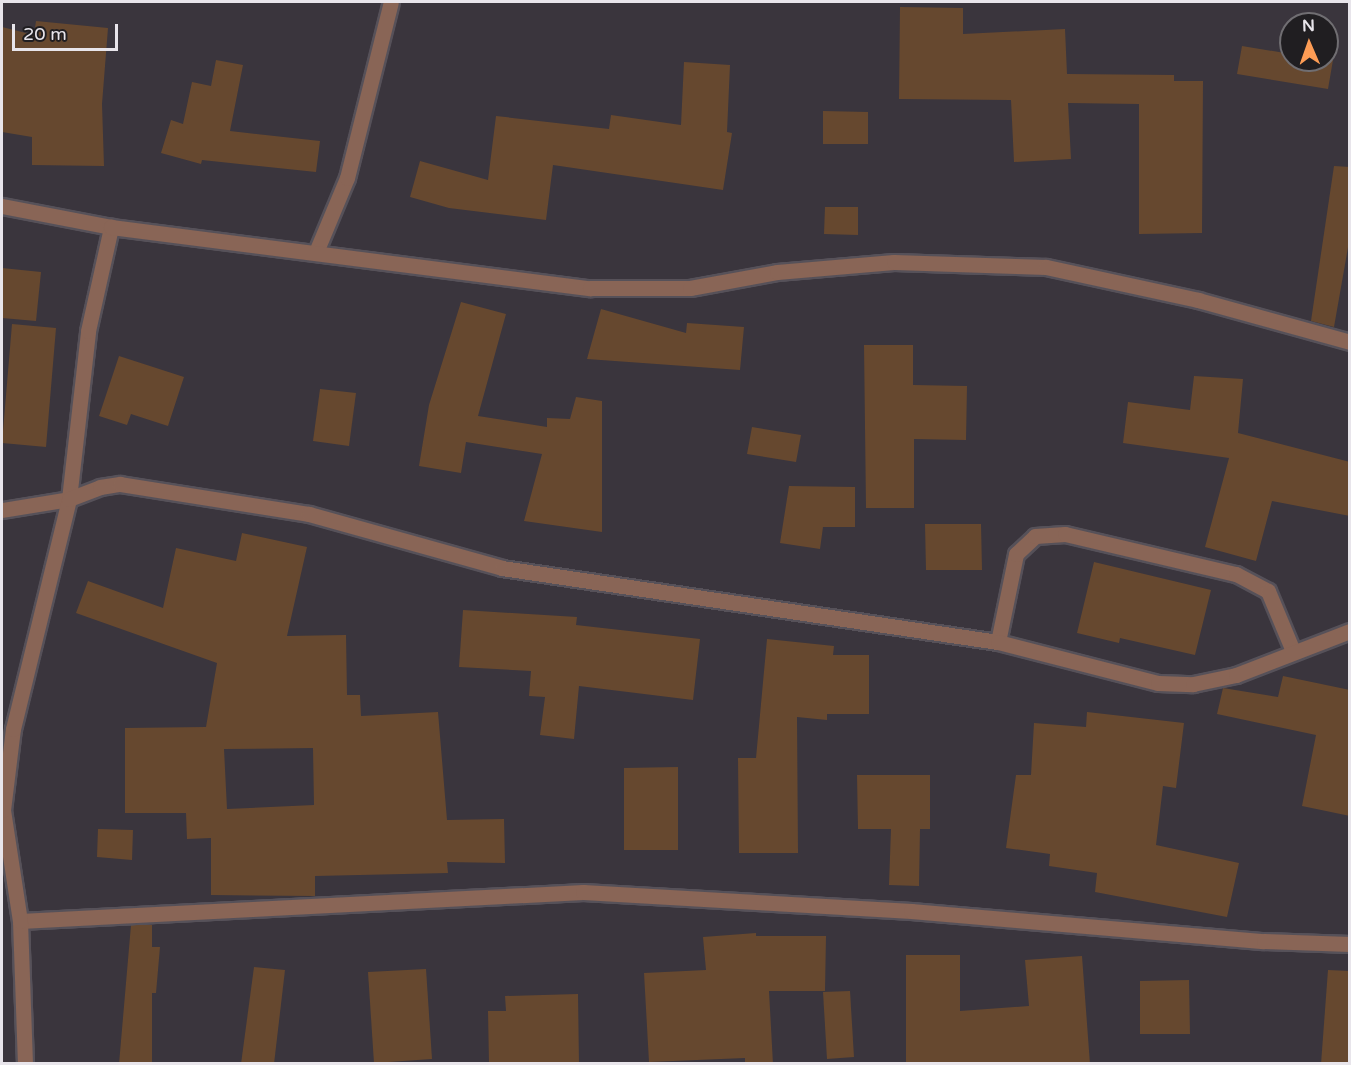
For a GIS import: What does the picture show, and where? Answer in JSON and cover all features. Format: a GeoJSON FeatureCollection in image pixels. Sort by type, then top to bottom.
{"type":"FeatureCollection","features":[{"type":"Feature","properties":{"kind":"street"},"geometry":{"type":"LineString","coordinates":[[316,252],[347,178],[391,2]]}},
{"type":"Feature","properties":{"kind":"street"},"geometry":{"type":"LineString","coordinates":[[2,206],[111,227],[590,288],[690,288],[777,272],[894,262],[1046,267],[1198,300],[1350,342]]}},
{"type":"Feature","properties":{"kind":"street"},"geometry":{"type":"LineString","coordinates":[[25,1064],[20,921],[2,810],[13,729],[69,499],[88,331],[111,227]]}},
{"type":"Feature","properties":{"kind":"street"},"geometry":{"type":"LineString","coordinates":[[2,510],[69,499],[120,484],[309,514],[514,570],[998,642],[1158,683],[1193,684],[1236,675],[1293,651],[1350,631]]}},
{"type":"Feature","properties":{"kind":"street"},"geometry":{"type":"LineString","coordinates":[[998,642],[1016,554],[1035,536],[1065,534],[1236,574],[1268,591],[1293,651]]}},
{"type":"Feature","properties":{"kind":"street"},"geometry":{"type":"LineString","coordinates":[[20,921],[583,892],[911,910],[1264,941],[1350,944]]}},
{"type":"Feature","properties":{"kind":"building"},"geometry":{"type":"Polygon","coordinates":[[[900,7],[963,8],[963,34],[1065,29],[1067,74],[1174,75],[1174,81],[1203,81],[1202,233],[1139,234],[1139,104],[1068,103],[1071,159],[1014,162],[1011,100],[899,99],[900,7]]]}},
{"type":"Feature","properties":{"kind":"building"},"geometry":{"type":"Polygon","coordinates":[[[36,21],[108,28],[102,104],[104,166],[32,165],[32,137],[2,132],[2,27],[34,35],[36,21]]]}},
{"type":"Feature","properties":{"kind":"building"},"geometry":{"type":"Polygon","coordinates":[[[1242,46],[1279,52],[1279,72],[1331,72],[1328,89],[1237,74],[1242,46]]]}},
{"type":"Feature","properties":{"kind":"building"},"geometry":{"type":"Polygon","coordinates":[[[216,60],[243,65],[230,131],[320,141],[316,172],[202,160],[201,164],[161,153],[171,120],[183,124],[192,82],[211,86],[216,60]]]}},
{"type":"Feature","properties":{"kind":"building"},"geometry":{"type":"Polygon","coordinates":[[[684,62],[730,65],[727,132],[732,133],[723,190],[553,165],[546,220],[449,208],[410,197],[420,161],[488,180],[496,116],[609,129],[611,115],[681,125],[684,62]]]}},
{"type":"Feature","properties":{"kind":"building"},"geometry":{"type":"Polygon","coordinates":[[[823,111],[868,112],[868,144],[823,144],[823,111]]]}},
{"type":"Feature","properties":{"kind":"building"},"geometry":{"type":"Polygon","coordinates":[[[1334,166],[1350,167],[1350,236],[1334,327],[1311,321],[1334,166]]]}},
{"type":"Feature","properties":{"kind":"building"},"geometry":{"type":"Polygon","coordinates":[[[825,207],[858,207],[858,235],[824,234],[825,207]]]}},
{"type":"Feature","properties":{"kind":"building"},"geometry":{"type":"Polygon","coordinates":[[[2,268],[41,272],[36,321],[2,318],[2,268]]]}},
{"type":"Feature","properties":{"kind":"building"},"geometry":{"type":"Polygon","coordinates":[[[461,302],[506,314],[478,416],[547,427],[547,418],[570,419],[576,397],[602,401],[602,532],[524,521],[542,454],[466,442],[461,473],[419,466],[429,405],[461,302]]]}},
{"type":"Feature","properties":{"kind":"building"},"geometry":{"type":"Polygon","coordinates":[[[601,309],[686,333],[687,323],[744,327],[740,370],[587,359],[601,309]]]}},
{"type":"Feature","properties":{"kind":"building"},"geometry":{"type":"Polygon","coordinates":[[[12,324],[56,328],[46,447],[2,443],[12,324]]]}},
{"type":"Feature","properties":{"kind":"building"},"geometry":{"type":"Polygon","coordinates":[[[864,345],[913,345],[913,385],[967,386],[966,440],[914,439],[914,508],[866,508],[864,345]]]}},
{"type":"Feature","properties":{"kind":"building"},"geometry":{"type":"Polygon","coordinates":[[[119,356],[184,377],[168,426],[131,414],[127,425],[99,416],[119,356]]]}},
{"type":"Feature","properties":{"kind":"building"},"geometry":{"type":"Polygon","coordinates":[[[1194,376],[1243,379],[1238,433],[1350,462],[1350,516],[1272,501],[1256,561],[1205,547],[1229,458],[1123,443],[1128,402],[1190,410],[1194,376]]]}},
{"type":"Feature","properties":{"kind":"building"},"geometry":{"type":"Polygon","coordinates":[[[320,389],[356,393],[349,446],[313,441],[320,389]]]}},
{"type":"Feature","properties":{"kind":"building"},"geometry":{"type":"Polygon","coordinates":[[[752,427],[801,435],[796,462],[747,454],[752,427]]]}},
{"type":"Feature","properties":{"kind":"building"},"geometry":{"type":"Polygon","coordinates":[[[789,486],[855,487],[855,527],[823,527],[820,549],[780,543],[789,486]]]}},
{"type":"Feature","properties":{"kind":"building"},"geometry":{"type":"Polygon","coordinates":[[[925,524],[981,524],[982,570],[926,570],[925,524]]]}},
{"type":"Feature","properties":{"kind":"building"},"geometry":{"type":"Polygon","coordinates":[[[242,533],[307,547],[287,636],[346,635],[347,695],[360,695],[361,716],[438,712],[447,820],[504,819],[505,863],[447,862],[448,873],[315,876],[315,896],[211,895],[211,838],[187,839],[186,813],[125,813],[125,728],[206,727],[217,663],[76,613],[88,581],[163,608],[176,548],[236,561],[242,533]],[[313,748],[224,749],[227,809],[314,805],[313,748]]]}},
{"type":"Feature","properties":{"kind":"building"},"geometry":{"type":"Polygon","coordinates":[[[1094,562],[1211,590],[1195,655],[1120,638],[1119,643],[1077,633],[1094,562]]]}},
{"type":"Feature","properties":{"kind":"building"},"geometry":{"type":"Polygon","coordinates":[[[463,610],[577,617],[576,625],[700,639],[693,700],[579,686],[574,739],[540,735],[545,697],[529,696],[531,671],[459,667],[463,610]]]}},
{"type":"Feature","properties":{"kind":"building"},"geometry":{"type":"Polygon","coordinates":[[[767,639],[834,646],[833,655],[869,655],[869,714],[827,714],[827,720],[797,717],[798,853],[739,853],[738,758],[756,758],[767,639]]]}},
{"type":"Feature","properties":{"kind":"building"},"geometry":{"type":"Polygon","coordinates":[[[1283,676],[1350,690],[1350,816],[1302,806],[1316,735],[1217,714],[1223,688],[1278,697],[1283,676]]]}},
{"type":"Feature","properties":{"kind":"building"},"geometry":{"type":"Polygon","coordinates":[[[1087,712],[1184,723],[1176,788],[1163,786],[1156,845],[1239,863],[1227,917],[1095,892],[1097,873],[1049,866],[1050,854],[1006,848],[1016,775],[1031,775],[1034,723],[1086,727],[1087,712]]]}},
{"type":"Feature","properties":{"kind":"building"},"geometry":{"type":"Polygon","coordinates":[[[678,767],[678,850],[624,850],[624,768],[678,767]]]}},
{"type":"Feature","properties":{"kind":"building"},"geometry":{"type":"Polygon","coordinates":[[[857,775],[930,775],[930,829],[920,829],[919,886],[889,885],[891,829],[858,829],[857,775]]]}},
{"type":"Feature","properties":{"kind":"building"},"geometry":{"type":"Polygon","coordinates":[[[98,829],[133,830],[132,860],[97,857],[98,829]]]}},
{"type":"Feature","properties":{"kind":"building"},"geometry":{"type":"Polygon","coordinates":[[[131,925],[152,925],[152,947],[160,947],[156,993],[152,993],[152,1064],[119,1064],[131,925]]]}},
{"type":"Feature","properties":{"kind":"building"},"geometry":{"type":"Polygon","coordinates":[[[756,933],[756,936],[826,936],[825,991],[769,991],[773,1064],[745,1064],[745,1058],[649,1062],[644,973],[706,970],[703,937],[756,933]]]}},
{"type":"Feature","properties":{"kind":"building"},"geometry":{"type":"Polygon","coordinates":[[[906,955],[960,955],[960,1011],[1029,1006],[1025,960],[1082,956],[1090,1064],[906,1064],[906,955]]]}},
{"type":"Feature","properties":{"kind":"building"},"geometry":{"type":"Polygon","coordinates":[[[254,967],[285,970],[274,1064],[241,1064],[254,967]]]}},
{"type":"Feature","properties":{"kind":"building"},"geometry":{"type":"Polygon","coordinates":[[[426,969],[432,1059],[374,1063],[368,972],[426,969]]]}},
{"type":"Feature","properties":{"kind":"building"},"geometry":{"type":"Polygon","coordinates":[[[1328,970],[1350,971],[1350,1064],[1321,1064],[1328,970]]]}},
{"type":"Feature","properties":{"kind":"building"},"geometry":{"type":"Polygon","coordinates":[[[1189,980],[1190,1034],[1140,1034],[1140,981],[1189,980]]]}},
{"type":"Feature","properties":{"kind":"building"},"geometry":{"type":"Polygon","coordinates":[[[850,991],[854,1057],[827,1059],[823,992],[850,991]]]}},
{"type":"Feature","properties":{"kind":"building"},"geometry":{"type":"Polygon","coordinates":[[[578,994],[579,1063],[489,1064],[488,1011],[506,1011],[505,996],[578,994]]]}}]}
